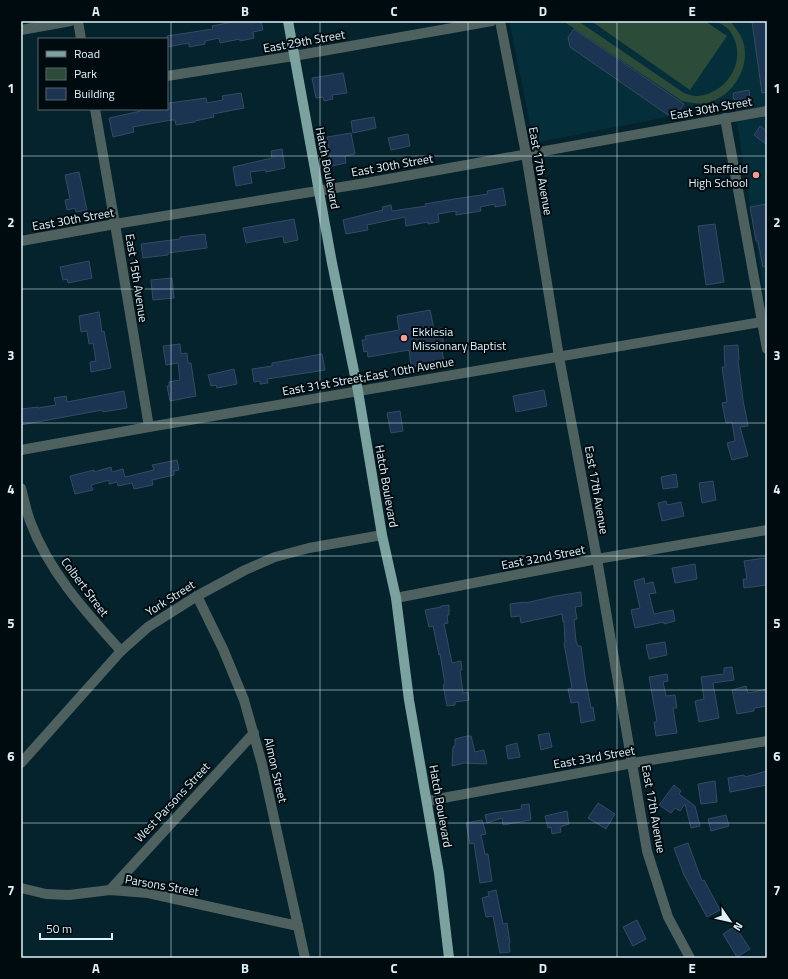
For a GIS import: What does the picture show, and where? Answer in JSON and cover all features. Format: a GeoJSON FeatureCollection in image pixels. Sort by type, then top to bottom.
{"type":"FeatureCollection","features":[{"type":"Feature","properties":{"kind":"main road","name":"Hatch Boulevard"},"geometry":{"type":"LineString","coordinates":[[288,21],[358,391],[382,535],[396,598],[408,700],[440,881],[449,958]]}},
{"type":"Feature","properties":{"kind":"street"},"geometry":{"type":"LineString","coordinates":[[21,30],[71,21]]}},
{"type":"Feature","properties":{"kind":"street"},"geometry":{"type":"LineString","coordinates":[[78,21],[81,38]]}},
{"type":"Feature","properties":{"kind":"street","name":"East 29th Street"},"geometry":{"type":"LineString","coordinates":[[168,76],[294,56],[492,21]]}},
{"type":"Feature","properties":{"kind":"street","name":"East 17th Avenue"},"geometry":{"type":"LineString","coordinates":[[500,21],[526,154],[559,357],[597,559],[648,851],[668,917],[690,958]]}},
{"type":"Feature","properties":{"kind":"street","name":"East 15th Avenue"},"geometry":{"type":"LineString","coordinates":[[94,110],[149,427]]}},
{"type":"Feature","properties":{"kind":"street","name":"East 30th Street"},"geometry":{"type":"LineString","coordinates":[[21,241],[115,224],[320,191],[767,111]]}},
{"type":"Feature","properties":{"kind":"street"},"geometry":{"type":"LineString","coordinates":[[725,118],[764,321],[767,348]]}},
{"type":"Feature","properties":{"kind":"street","name":"East 31st Street;East 10th Avenue"},"geometry":{"type":"LineString","coordinates":[[21,450],[764,321]]}},
{"type":"Feature","properties":{"kind":"street","name":"Colbert Street"},"geometry":{"type":"LineString","coordinates":[[21,488],[30,520],[39,542],[55,572],[76,600],[121,651]]}},
{"type":"Feature","properties":{"kind":"street","name":"East 32nd Street"},"geometry":{"type":"LineString","coordinates":[[396,598],[597,559],[767,530]]}},
{"type":"Feature","properties":{"kind":"street","name":"York Street"},"geometry":{"type":"LineString","coordinates":[[21,763],[121,651],[148,627],[197,596],[245,570],[275,557],[309,548],[382,535]]}},
{"type":"Feature","properties":{"kind":"street","name":"Almon Street"},"geometry":{"type":"LineString","coordinates":[[197,596],[238,683],[244,700],[262,764],[305,958]]}},
{"type":"Feature","properties":{"kind":"street","name":"West Parsons Street"},"geometry":{"type":"LineString","coordinates":[[110,890],[153,841],[254,734]]}},
{"type":"Feature","properties":{"kind":"street","name":"East 33rd Street"},"geometry":{"type":"LineString","coordinates":[[427,801],[633,763],[767,741]]}},
{"type":"Feature","properties":{"kind":"street","name":"Parsons Street"},"geometry":{"type":"LineString","coordinates":[[21,888],[46,894],[69,895],[110,890],[148,893],[298,926]]}},
{"type":"Feature","properties":{"kind":"shaded area","name":"Sheffield High School"},"geometry":{"type":"Polygon","coordinates":[[[509,21],[767,21],[767,311],[734,104],[534,143],[509,21]]]}},
{"type":"Feature","properties":{"kind":"green space"},"geometry":{"type":"Polygon","coordinates":[[[563,21],[578,21],[684,93],[696,96],[707,94],[718,89],[726,82],[732,73],[736,62],[737,52],[735,41],[729,30],[716,21],[728,21],[735,27],[742,40],[745,51],[742,72],[729,90],[710,102],[692,103],[682,101],[563,21]]]}},
{"type":"Feature","properties":{"kind":"green space"},"geometry":{"type":"Polygon","coordinates":[[[591,21],[705,21],[727,36],[690,90],[591,21]]]}},
{"type":"Feature","properties":{"kind":"building"},"geometry":{"type":"Polygon","coordinates":[[[238,21],[261,21],[263,30],[253,32],[254,38],[240,41],[240,39],[220,43],[219,38],[205,41],[205,44],[189,47],[189,43],[168,47],[167,36],[213,29],[212,26],[238,21]]]}},
{"type":"Feature","properties":{"kind":"building"},"geometry":{"type":"Polygon","coordinates":[[[767,21],[767,92],[762,93],[752,22],[767,21]]]}},
{"type":"Feature","properties":{"kind":"building"},"geometry":{"type":"Polygon","coordinates":[[[574,29],[684,104],[678,112],[668,115],[570,47],[568,37],[574,29]]]}},
{"type":"Feature","properties":{"kind":"building"},"geometry":{"type":"Polygon","coordinates":[[[343,73],[347,93],[332,95],[333,99],[324,101],[323,97],[316,98],[312,78],[343,73]]]}},
{"type":"Feature","properties":{"kind":"building"},"geometry":{"type":"Polygon","coordinates":[[[749,90],[750,98],[734,100],[733,93],[749,90]]]}},
{"type":"Feature","properties":{"kind":"building"},"geometry":{"type":"Polygon","coordinates":[[[241,93],[244,108],[213,114],[214,117],[195,122],[176,125],[175,120],[171,120],[133,127],[134,132],[113,137],[109,118],[141,110],[168,110],[170,109],[169,103],[206,98],[207,103],[223,100],[222,96],[241,93]]]}},
{"type":"Feature","properties":{"kind":"building"},"geometry":{"type":"Polygon","coordinates":[[[374,117],[376,128],[353,133],[351,121],[374,117]]]}},
{"type":"Feature","properties":{"kind":"building"},"geometry":{"type":"Polygon","coordinates":[[[760,126],[767,131],[767,145],[754,135],[760,126]]]}},
{"type":"Feature","properties":{"kind":"building"},"geometry":{"type":"Polygon","coordinates":[[[351,133],[355,154],[345,156],[346,163],[332,166],[327,137],[351,133]]]}},
{"type":"Feature","properties":{"kind":"building"},"geometry":{"type":"Polygon","coordinates":[[[408,134],[410,146],[391,150],[388,138],[408,134]]]}},
{"type":"Feature","properties":{"kind":"building"},"geometry":{"type":"Polygon","coordinates":[[[282,149],[285,168],[266,172],[265,170],[250,172],[252,183],[236,186],[233,167],[272,158],[271,151],[282,149]]]}},
{"type":"Feature","properties":{"kind":"building"},"geometry":{"type":"Polygon","coordinates":[[[79,172],[87,210],[76,212],[75,208],[67,210],[65,200],[70,199],[65,175],[79,172]]]}},
{"type":"Feature","properties":{"kind":"building"},"geometry":{"type":"Polygon","coordinates":[[[503,188],[506,205],[495,207],[495,204],[480,207],[481,211],[456,215],[456,211],[438,214],[439,222],[428,224],[428,222],[406,226],[405,217],[367,225],[368,230],[346,234],[343,220],[383,210],[382,207],[391,205],[392,211],[426,206],[425,204],[488,194],[487,191],[503,188]]]}},
{"type":"Feature","properties":{"kind":"building"},"geometry":{"type":"Polygon","coordinates":[[[767,204],[767,266],[763,267],[758,241],[756,241],[750,207],[767,204]]]}},
{"type":"Feature","properties":{"kind":"building"},"geometry":{"type":"Polygon","coordinates":[[[294,219],[298,240],[284,243],[283,236],[246,243],[243,228],[294,219]]]}},
{"type":"Feature","properties":{"kind":"building"},"geometry":{"type":"Polygon","coordinates":[[[715,224],[724,282],[706,285],[698,226],[715,224]]]}},
{"type":"Feature","properties":{"kind":"building"},"geometry":{"type":"Polygon","coordinates":[[[205,234],[207,248],[143,258],[141,244],[205,234]]]}},
{"type":"Feature","properties":{"kind":"building"},"geometry":{"type":"Polygon","coordinates":[[[89,261],[92,278],[68,283],[67,279],[63,280],[60,267],[89,261]]]}},
{"type":"Feature","properties":{"kind":"building"},"geometry":{"type":"Polygon","coordinates":[[[172,278],[174,298],[153,300],[151,280],[172,278]]]}},
{"type":"Feature","properties":{"kind":"building","name":"Ekklesia Missionary Baptist"},"geometry":{"type":"Polygon","coordinates":[[[430,310],[434,329],[441,328],[444,346],[441,346],[444,361],[411,367],[409,350],[368,357],[367,351],[364,352],[362,340],[366,340],[365,336],[399,330],[397,316],[430,310]]]}},
{"type":"Feature","properties":{"kind":"building"},"geometry":{"type":"Polygon","coordinates":[[[99,312],[102,332],[104,331],[111,368],[91,372],[90,362],[96,361],[93,343],[89,344],[87,331],[81,332],[79,316],[99,312]]]}},
{"type":"Feature","properties":{"kind":"building"},"geometry":{"type":"Polygon","coordinates":[[[180,344],[181,354],[187,353],[188,363],[191,363],[196,396],[170,401],[167,386],[169,386],[169,382],[180,380],[178,363],[166,365],[163,346],[180,344]]]}},
{"type":"Feature","properties":{"kind":"building"},"geometry":{"type":"Polygon","coordinates":[[[738,345],[738,360],[748,426],[740,427],[748,456],[732,460],[727,443],[735,441],[732,422],[726,423],[722,403],[727,402],[722,367],[725,367],[724,346],[738,345]]]}},
{"type":"Feature","properties":{"kind":"building"},"geometry":{"type":"Polygon","coordinates":[[[322,354],[325,370],[267,379],[268,383],[260,384],[260,381],[254,382],[252,369],[272,366],[272,363],[322,354]]]}},
{"type":"Feature","properties":{"kind":"building"},"geometry":{"type":"Polygon","coordinates":[[[234,369],[237,384],[217,388],[216,385],[211,386],[208,375],[234,369]]]}},
{"type":"Feature","properties":{"kind":"building"},"geometry":{"type":"Polygon","coordinates":[[[544,390],[547,406],[516,412],[513,396],[544,390]]]}},
{"type":"Feature","properties":{"kind":"building"},"geometry":{"type":"Polygon","coordinates":[[[124,391],[127,408],[103,412],[102,410],[21,425],[21,409],[56,405],[54,398],[66,396],[67,402],[124,391]]]}},
{"type":"Feature","properties":{"kind":"building"},"geometry":{"type":"Polygon","coordinates":[[[400,411],[403,431],[391,433],[387,413],[400,411]]]}},
{"type":"Feature","properties":{"kind":"building"},"geometry":{"type":"Polygon","coordinates":[[[177,460],[179,470],[174,471],[174,475],[152,480],[153,485],[134,489],[132,483],[118,486],[117,482],[109,484],[109,480],[91,485],[93,490],[75,494],[70,476],[94,470],[94,472],[111,467],[112,472],[123,469],[125,477],[154,470],[152,465],[177,460]]]}},
{"type":"Feature","properties":{"kind":"building"},"geometry":{"type":"Polygon","coordinates":[[[676,474],[678,487],[663,489],[661,477],[676,474]]]}},
{"type":"Feature","properties":{"kind":"building"},"geometry":{"type":"Polygon","coordinates":[[[713,481],[716,500],[702,503],[699,483],[713,481]]]}},
{"type":"Feature","properties":{"kind":"building"},"geometry":{"type":"Polygon","coordinates":[[[666,501],[667,505],[681,502],[684,516],[662,521],[658,503],[666,501]]]}},
{"type":"Feature","properties":{"kind":"building"},"geometry":{"type":"Polygon","coordinates":[[[766,558],[767,585],[744,588],[743,579],[747,579],[744,561],[766,558]]]}},
{"type":"Feature","properties":{"kind":"building"},"geometry":{"type":"Polygon","coordinates":[[[695,564],[697,579],[675,583],[672,568],[695,564]]]}},
{"type":"Feature","properties":{"kind":"building"},"geometry":{"type":"Polygon","coordinates":[[[644,578],[645,584],[653,582],[656,593],[649,594],[654,614],[673,610],[675,621],[635,628],[631,610],[640,608],[634,581],[644,578]]]}},
{"type":"Feature","properties":{"kind":"building"},"geometry":{"type":"Polygon","coordinates":[[[581,592],[582,606],[575,607],[577,619],[574,620],[576,641],[578,646],[581,646],[585,677],[595,720],[581,723],[578,702],[571,703],[568,689],[572,688],[564,643],[564,621],[563,622],[562,614],[521,623],[520,616],[511,617],[510,604],[525,603],[581,592]]]}},
{"type":"Feature","properties":{"kind":"building"},"geometry":{"type":"Polygon","coordinates":[[[449,605],[449,615],[447,615],[448,623],[444,624],[452,663],[461,661],[462,670],[460,670],[463,693],[468,692],[469,700],[455,702],[455,705],[447,706],[440,654],[439,655],[433,626],[429,627],[425,610],[449,605]]]}},
{"type":"Feature","properties":{"kind":"building"},"geometry":{"type":"Polygon","coordinates":[[[665,642],[667,655],[649,659],[646,645],[665,642]]]}},
{"type":"Feature","properties":{"kind":"building"},"geometry":{"type":"Polygon","coordinates":[[[732,667],[734,680],[713,683],[719,718],[699,722],[695,701],[704,699],[701,677],[724,674],[724,668],[732,667]]]}},
{"type":"Feature","properties":{"kind":"building"},"geometry":{"type":"Polygon","coordinates":[[[667,674],[668,681],[663,682],[666,696],[675,695],[677,708],[673,708],[677,733],[656,736],[654,722],[657,722],[649,677],[667,674]]]}},
{"type":"Feature","properties":{"kind":"building"},"geometry":{"type":"Polygon","coordinates":[[[746,686],[748,693],[767,689],[767,706],[754,708],[754,711],[737,714],[732,690],[746,686]]]}},
{"type":"Feature","properties":{"kind":"building"},"geometry":{"type":"Polygon","coordinates":[[[549,733],[552,747],[541,750],[538,735],[549,733]]]}},
{"type":"Feature","properties":{"kind":"building"},"geometry":{"type":"Polygon","coordinates":[[[471,736],[475,752],[484,750],[487,764],[464,763],[452,766],[455,739],[471,736]]]}},
{"type":"Feature","properties":{"kind":"building"},"geometry":{"type":"Polygon","coordinates":[[[517,743],[520,757],[508,759],[506,746],[517,743]]]}},
{"type":"Feature","properties":{"kind":"building"},"geometry":{"type":"Polygon","coordinates":[[[767,771],[767,785],[730,792],[728,778],[744,775],[745,777],[767,771]]]}},
{"type":"Feature","properties":{"kind":"building"},"geometry":{"type":"Polygon","coordinates":[[[715,781],[717,802],[701,804],[698,784],[715,781]]]}},
{"type":"Feature","properties":{"kind":"building"},"geometry":{"type":"Polygon","coordinates":[[[674,785],[681,791],[679,794],[695,806],[700,826],[691,828],[685,804],[680,811],[675,808],[671,813],[659,805],[674,785]]]}},
{"type":"Feature","properties":{"kind":"building"},"geometry":{"type":"Polygon","coordinates":[[[598,803],[615,814],[606,829],[588,818],[598,803]]]}},
{"type":"Feature","properties":{"kind":"building"},"geometry":{"type":"Polygon","coordinates":[[[529,804],[531,820],[503,825],[502,818],[487,823],[485,815],[522,809],[521,805],[529,804]]]}},
{"type":"Feature","properties":{"kind":"building"},"geometry":{"type":"Polygon","coordinates":[[[567,811],[569,824],[560,827],[561,832],[552,834],[551,827],[548,828],[545,816],[567,811]]]}},
{"type":"Feature","properties":{"kind":"building"},"geometry":{"type":"Polygon","coordinates":[[[726,815],[729,826],[711,831],[708,819],[726,815]]]}},
{"type":"Feature","properties":{"kind":"building"},"geometry":{"type":"Polygon","coordinates":[[[482,820],[486,834],[481,835],[485,854],[488,854],[492,881],[480,883],[474,843],[470,844],[466,823],[482,820]]]}},
{"type":"Feature","properties":{"kind":"building"},"geometry":{"type":"Polygon","coordinates":[[[688,843],[702,881],[704,880],[720,910],[707,917],[684,875],[674,848],[688,843]]]}},
{"type":"Feature","properties":{"kind":"building"},"geometry":{"type":"Polygon","coordinates":[[[496,890],[503,924],[507,923],[510,952],[500,953],[493,916],[486,917],[482,898],[489,896],[488,892],[496,890]]]}},
{"type":"Feature","properties":{"kind":"building"},"geometry":{"type":"Polygon","coordinates":[[[637,920],[646,939],[633,946],[623,927],[637,920]]]}},
{"type":"Feature","properties":{"kind":"building"},"geometry":{"type":"Polygon","coordinates":[[[735,926],[750,949],[737,957],[723,934],[735,926]]]}},
{"type":"Feature","properties":{"kind":"place","name":"Sheffield High School"},"geometry":{"type":"Point","coordinates":[756,175]}},
{"type":"Feature","properties":{"kind":"place","name":"Ekklesia Missionary Baptist"},"geometry":{"type":"Point","coordinates":[404,338]}}]}
